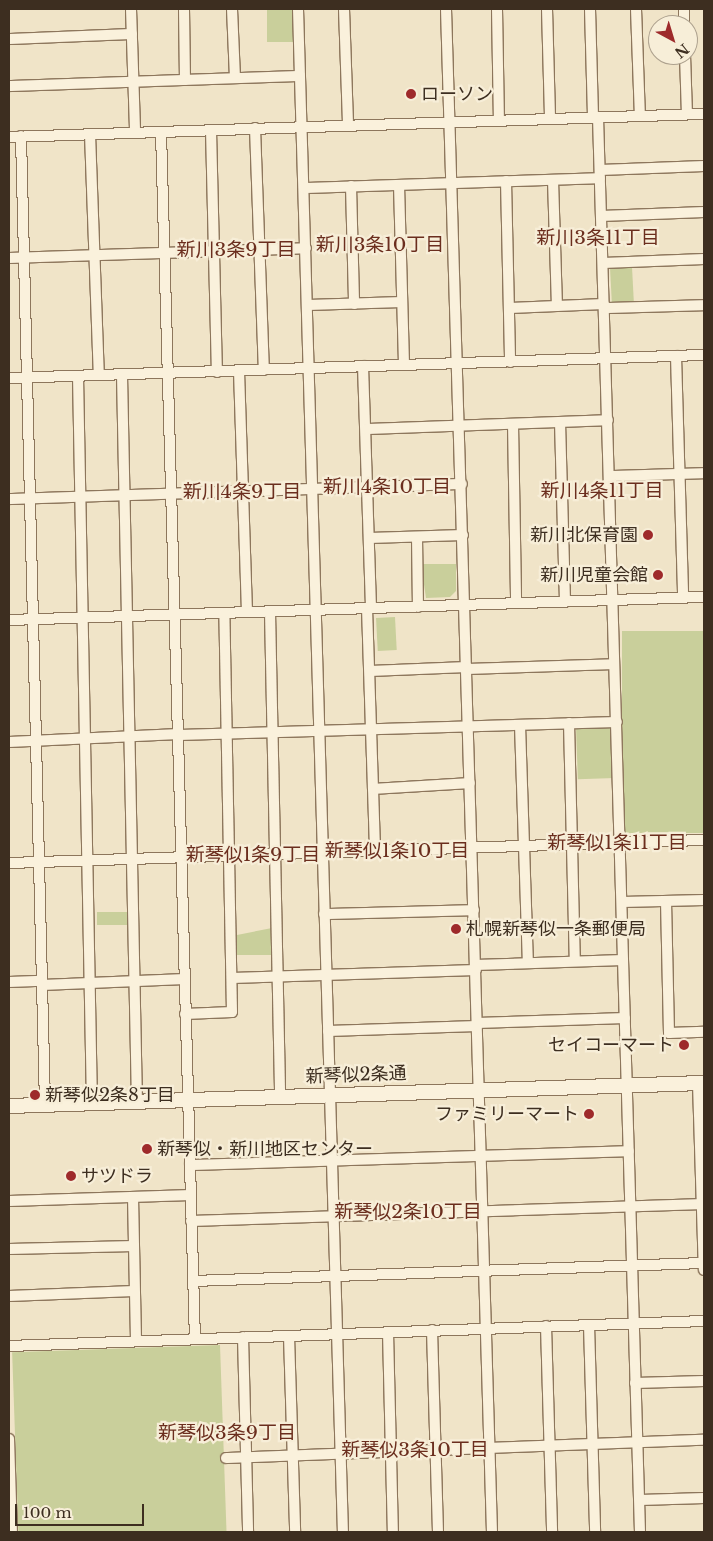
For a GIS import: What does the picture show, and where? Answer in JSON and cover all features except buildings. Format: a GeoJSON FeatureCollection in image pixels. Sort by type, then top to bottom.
{"type":"FeatureCollection","features":[{"type":"Feature","properties":{"kind":"street"},"geometry":{"type":"LineString","coordinates":[[131,9],[135,132]]}},
{"type":"Feature","properties":{"kind":"street"},"geometry":{"type":"LineString","coordinates":[[184,9],[185,80]]}},
{"type":"Feature","properties":{"kind":"street"},"geometry":{"type":"LineString","coordinates":[[232,9],[235,78]]}},
{"type":"Feature","properties":{"kind":"street"},"geometry":{"type":"LineString","coordinates":[[298,9],[343,1532]]}},
{"type":"Feature","properties":{"kind":"street"},"geometry":{"type":"LineString","coordinates":[[344,9],[348,125]]}},
{"type":"Feature","properties":{"kind":"street"},"geometry":{"type":"LineString","coordinates":[[446,9],[462,484],[492,1532]]}},
{"type":"Feature","properties":{"kind":"street"},"geometry":{"type":"LineString","coordinates":[[497,9],[499,120]]}},
{"type":"Feature","properties":{"kind":"street"},"geometry":{"type":"LineString","coordinates":[[547,9],[550,118]]}},
{"type":"Feature","properties":{"kind":"street"},"geometry":{"type":"LineString","coordinates":[[590,9],[595,117],[600,174],[610,476],[640,1532]]}},
{"type":"Feature","properties":{"kind":"street"},"geometry":{"type":"LineString","coordinates":[[636,9],[640,116]]}},
{"type":"Feature","properties":{"kind":"street"},"geometry":{"type":"LineString","coordinates":[[9,39],[132,34]]}},
{"type":"Feature","properties":{"kind":"street"},"geometry":{"type":"LineString","coordinates":[[685,65],[687,114]]}},
{"type":"Feature","properties":{"kind":"street"},"geometry":{"type":"LineString","coordinates":[[9,86],[300,76]]}},
{"type":"Feature","properties":{"kind":"street"},"geometry":{"type":"LineString","coordinates":[[9,137],[704,114]]}},
{"type":"Feature","properties":{"kind":"street"},"geometry":{"type":"LineString","coordinates":[[255,128],[264,370]]}},
{"type":"Feature","properties":{"kind":"street"},"geometry":{"type":"LineString","coordinates":[[210,130],[218,372]]}},
{"type":"Feature","properties":{"kind":"street"},"geometry":{"type":"LineString","coordinates":[[161,132],[195,1339]]}},
{"type":"Feature","properties":{"kind":"street"},"geometry":{"type":"LineString","coordinates":[[90,134],[99,376]]}},
{"type":"Feature","properties":{"kind":"street"},"geometry":{"type":"LineString","coordinates":[[21,136],[32,498],[45,1104]]}},
{"type":"Feature","properties":{"kind":"street"},"geometry":{"type":"LineString","coordinates":[[304,188],[553,180],[600,174],[704,166]]}},
{"type":"Feature","properties":{"kind":"street"},"geometry":{"type":"LineString","coordinates":[[553,180],[557,306]]}},
{"type":"Feature","properties":{"kind":"street"},"geometry":{"type":"LineString","coordinates":[[506,181],[510,362]]}},
{"type":"Feature","properties":{"kind":"street"},"geometry":{"type":"LineString","coordinates":[[399,185],[404,365]]}},
{"type":"Feature","properties":{"kind":"street"},"geometry":{"type":"LineString","coordinates":[[351,186],[354,304]]}},
{"type":"Feature","properties":{"kind":"street"},"geometry":{"type":"LineString","coordinates":[[601,216],[704,212]]}},
{"type":"Feature","properties":{"kind":"street"},"geometry":{"type":"LineString","coordinates":[[9,258],[306,248]]}},
{"type":"Feature","properties":{"kind":"street"},"geometry":{"type":"LineString","coordinates":[[603,263],[704,259]]}},
{"type":"Feature","properties":{"kind":"street"},"geometry":{"type":"LineString","coordinates":[[308,305],[402,302]]}},
{"type":"Feature","properties":{"kind":"street"},"geometry":{"type":"LineString","coordinates":[[510,308],[704,305]]}},
{"type":"Feature","properties":{"kind":"street"},"geometry":{"type":"LineString","coordinates":[[9,378],[704,355]]}},
{"type":"Feature","properties":{"kind":"street"},"geometry":{"type":"LineString","coordinates":[[676,356],[681,474],[683,598]]}},
{"type":"Feature","properties":{"kind":"street"},"geometry":{"type":"LineString","coordinates":[[363,366],[368,488],[374,852]]}},
{"type":"Feature","properties":{"kind":"street"},"geometry":{"type":"LineString","coordinates":[[239,371],[247,612]]}},
{"type":"Feature","properties":{"kind":"street"},"geometry":{"type":"LineString","coordinates":[[122,375],[138,1102]]}},
{"type":"Feature","properties":{"kind":"street"},"geometry":{"type":"LineString","coordinates":[[78,376],[92,1103]]}},
{"type":"Feature","properties":{"kind":"street"},"geometry":{"type":"LineString","coordinates":[[366,429],[608,420]]}},
{"type":"Feature","properties":{"kind":"street"},"geometry":{"type":"LineString","coordinates":[[560,422],[564,602]]}},
{"type":"Feature","properties":{"kind":"street"},"geometry":{"type":"LineString","coordinates":[[513,424],[516,604]]}},
{"type":"Feature","properties":{"kind":"street"},"geometry":{"type":"LineString","coordinates":[[610,476],[704,473]]}},
{"type":"Feature","properties":{"kind":"street"},"geometry":{"type":"LineString","coordinates":[[9,499],[462,484]]}},
{"type":"Feature","properties":{"kind":"street"},"geometry":{"type":"LineString","coordinates":[[369,538],[463,535]]}},
{"type":"Feature","properties":{"kind":"street"},"geometry":{"type":"LineString","coordinates":[[417,537],[418,607]]}},
{"type":"Feature","properties":{"kind":"street"},"geometry":{"type":"LineString","coordinates":[[9,620],[704,597]]}},
{"type":"Feature","properties":{"kind":"street"},"geometry":{"type":"LineString","coordinates":[[270,612],[280,1097]]}},
{"type":"Feature","properties":{"kind":"street"},"geometry":{"type":"LineString","coordinates":[[185,1014],[232,1012],[224,613]]}},
{"type":"Feature","properties":{"kind":"street"},"geometry":{"type":"LineString","coordinates":[[370,671],[614,664]]}},
{"type":"Feature","properties":{"kind":"street"},"geometry":{"type":"LineString","coordinates":[[9,742],[130,736],[617,722]]}},
{"type":"Feature","properties":{"kind":"street"},"geometry":{"type":"LineString","coordinates":[[569,724],[575,961]]}},
{"type":"Feature","properties":{"kind":"street"},"geometry":{"type":"LineString","coordinates":[[520,725],[528,963]]}},
{"type":"Feature","properties":{"kind":"street"},"geometry":{"type":"LineString","coordinates":[[373,789],[470,783]]}},
{"type":"Feature","properties":{"kind":"street"},"geometry":{"type":"LineString","coordinates":[[9,863],[704,840]]}},
{"type":"Feature","properties":{"kind":"street"},"geometry":{"type":"LineString","coordinates":[[622,902],[704,900]]}},
{"type":"Feature","properties":{"kind":"street"},"geometry":{"type":"LineString","coordinates":[[666,901],[669,1033],[704,1032]]}},
{"type":"Feature","properties":{"kind":"street"},"geometry":{"type":"LineString","coordinates":[[324,914],[474,910]]}},
{"type":"Feature","properties":{"kind":"street"},"geometry":{"type":"LineString","coordinates":[[232,978],[623,960]]}},
{"type":"Feature","properties":{"kind":"street"},"geometry":{"type":"LineString","coordinates":[[9,982],[90,983],[185,979]]}},
{"type":"Feature","properties":{"kind":"street"},"geometry":{"type":"LineString","coordinates":[[328,1031],[625,1018]]}},
{"type":"Feature","properties":{"kind":"street"},"geometry":{"type":"LineString","coordinates":[[701,1083],[704,1270]]}},
{"type":"Feature","properties":{"kind":"street","name":"新琴似2条通"},"geometry":{"type":"LineString","coordinates":[[9,1106],[701,1083]]}},
{"type":"Feature","properties":{"kind":"street"},"geometry":{"type":"LineString","coordinates":[[190,1165],[481,1154],[629,1151]]}},
{"type":"Feature","properties":{"kind":"street"},"geometry":{"type":"LineString","coordinates":[[9,1201],[191,1195]]}},
{"type":"Feature","properties":{"kind":"street"},"geometry":{"type":"LineString","coordinates":[[133,1198],[136,1341]]}},
{"type":"Feature","properties":{"kind":"street"},"geometry":{"type":"LineString","coordinates":[[191,1220],[703,1204]]}},
{"type":"Feature","properties":{"kind":"street"},"geometry":{"type":"LineString","coordinates":[[9,1249],[134,1246]]}},
{"type":"Feature","properties":{"kind":"street"},"geometry":{"type":"LineString","coordinates":[[193,1282],[484,1272],[704,1260]]}},
{"type":"Feature","properties":{"kind":"street"},"geometry":{"type":"LineString","coordinates":[[9,1296],[134,1291]]}},
{"type":"Feature","properties":{"kind":"street"},"geometry":{"type":"LineString","coordinates":[[9,1346],[704,1321]]}},
{"type":"Feature","properties":{"kind":"street"},"geometry":{"type":"LineString","coordinates":[[589,1325],[595,1532]]}},
{"type":"Feature","properties":{"kind":"street"},"geometry":{"type":"LineString","coordinates":[[546,1326],[551,1445],[552,1532]]}},
{"type":"Feature","properties":{"kind":"street"},"geometry":{"type":"LineString","coordinates":[[432,1330],[438,1532]]}},
{"type":"Feature","properties":{"kind":"street"},"geometry":{"type":"LineString","coordinates":[[388,1332],[394,1532]]}},
{"type":"Feature","properties":{"kind":"street"},"geometry":{"type":"LineString","coordinates":[[289,1336],[296,1532]]}},
{"type":"Feature","properties":{"kind":"street"},"geometry":{"type":"LineString","coordinates":[[243,1337],[248,1532]]}},
{"type":"Feature","properties":{"kind":"street"},"geometry":{"type":"LineString","coordinates":[[635,1383],[704,1381]]}},
{"type":"Feature","properties":{"kind":"street"},"geometry":{"type":"LineString","coordinates":[[9,1439],[12,1532]]}},
{"type":"Feature","properties":{"kind":"street"},"geometry":{"type":"LineString","coordinates":[[226,1458],[704,1440]]}},
{"type":"Feature","properties":{"kind":"street"},"geometry":{"type":"LineString","coordinates":[[640,1500],[704,1498]]}},
{"type":"Feature","properties":{"kind":"green space"},"geometry":{"type":"Polygon","coordinates":[[[267,9],[295,9],[295,42],[267,42],[267,9]]]}},
{"type":"Feature","properties":{"kind":"green space"},"geometry":{"type":"Polygon","coordinates":[[[632,267],[634,302],[612,303],[610,268],[632,267]]]}},
{"type":"Feature","properties":{"kind":"green space"},"geometry":{"type":"Polygon","coordinates":[[[421,564],[456,564],[456,591],[450,597],[426,598],[421,564]]]}},
{"type":"Feature","properties":{"kind":"green space"},"geometry":{"type":"Polygon","coordinates":[[[395,617],[397,650],[378,651],[376,618],[395,617]]]}},
{"type":"Feature","properties":{"kind":"green space"},"geometry":{"type":"Polygon","coordinates":[[[622,631],[704,631],[704,833],[622,833],[622,631]]]}},
{"type":"Feature","properties":{"kind":"green space"},"geometry":{"type":"Polygon","coordinates":[[[613,726],[615,778],[578,779],[576,727],[613,726]]]}},
{"type":"Feature","properties":{"kind":"green space"},"geometry":{"type":"Polygon","coordinates":[[[97,912],[131,912],[131,925],[97,925],[97,912]]]}},
{"type":"Feature","properties":{"kind":"green space"},"geometry":{"type":"Polygon","coordinates":[[[272,928],[272,955],[237,955],[237,935],[272,928]]]}},
{"type":"Feature","properties":{"kind":"green space"},"geometry":{"type":"Polygon","coordinates":[[[220,1345],[227,1532],[18,1532],[12,1352],[220,1345]]]}},
{"type":"Feature","properties":{"kind":"place","name":"ローソン"},"geometry":{"type":"Point","coordinates":[411,94]}},
{"type":"Feature","properties":{"kind":"place","name":"新川北保育園"},"geometry":{"type":"Point","coordinates":[648,535]}},
{"type":"Feature","properties":{"kind":"place","name":"新川児童会館"},"geometry":{"type":"Point","coordinates":[658,575]}},
{"type":"Feature","properties":{"kind":"place","name":"札幌新琴似一条郵便局"},"geometry":{"type":"Point","coordinates":[456,929]}},
{"type":"Feature","properties":{"kind":"place","name":"セイコーマート"},"geometry":{"type":"Point","coordinates":[684,1045]}},
{"type":"Feature","properties":{"kind":"place","name":"新琴似2条8丁目"},"geometry":{"type":"Point","coordinates":[35,1095]}},
{"type":"Feature","properties":{"kind":"place","name":"ファミリーマート"},"geometry":{"type":"Point","coordinates":[589,1114]}},
{"type":"Feature","properties":{"kind":"place","name":"新琴似・新川地区センター"},"geometry":{"type":"Point","coordinates":[147,1149]}},
{"type":"Feature","properties":{"kind":"place","name":"サツドラ"},"geometry":{"type":"Point","coordinates":[71,1176]}},
{"type":"Feature","properties":{"kind":"district","name":"新川3条11丁目"},"geometry":{"type":"Point","coordinates":[598,238]}},
{"type":"Feature","properties":{"kind":"district","name":"新川3条10丁目"},"geometry":{"type":"Point","coordinates":[380,245]}},
{"type":"Feature","properties":{"kind":"district","name":"新川3条9丁目"},"geometry":{"type":"Point","coordinates":[236,250]}},
{"type":"Feature","properties":{"kind":"district","name":"新川4条10丁目"},"geometry":{"type":"Point","coordinates":[387,487]}},
{"type":"Feature","properties":{"kind":"district","name":"新川4条11丁目"},"geometry":{"type":"Point","coordinates":[602,491]}},
{"type":"Feature","properties":{"kind":"district","name":"新川4条9丁目"},"geometry":{"type":"Point","coordinates":[242,492]}},
{"type":"Feature","properties":{"kind":"district","name":"新琴似1条11丁目"},"geometry":{"type":"Point","coordinates":[617,843]}},
{"type":"Feature","properties":{"kind":"district","name":"新琴似1条10丁目"},"geometry":{"type":"Point","coordinates":[397,851]}},
{"type":"Feature","properties":{"kind":"district","name":"新琴似1条9丁目"},"geometry":{"type":"Point","coordinates":[253,855]}},
{"type":"Feature","properties":{"kind":"district","name":"新琴似2条10丁目"},"geometry":{"type":"Point","coordinates":[408,1212]}},
{"type":"Feature","properties":{"kind":"district","name":"新琴似3条9丁目"},"geometry":{"type":"Point","coordinates":[227,1433]}},
{"type":"Feature","properties":{"kind":"district","name":"新琴似3条10丁目"},"geometry":{"type":"Point","coordinates":[415,1450]}}]}
